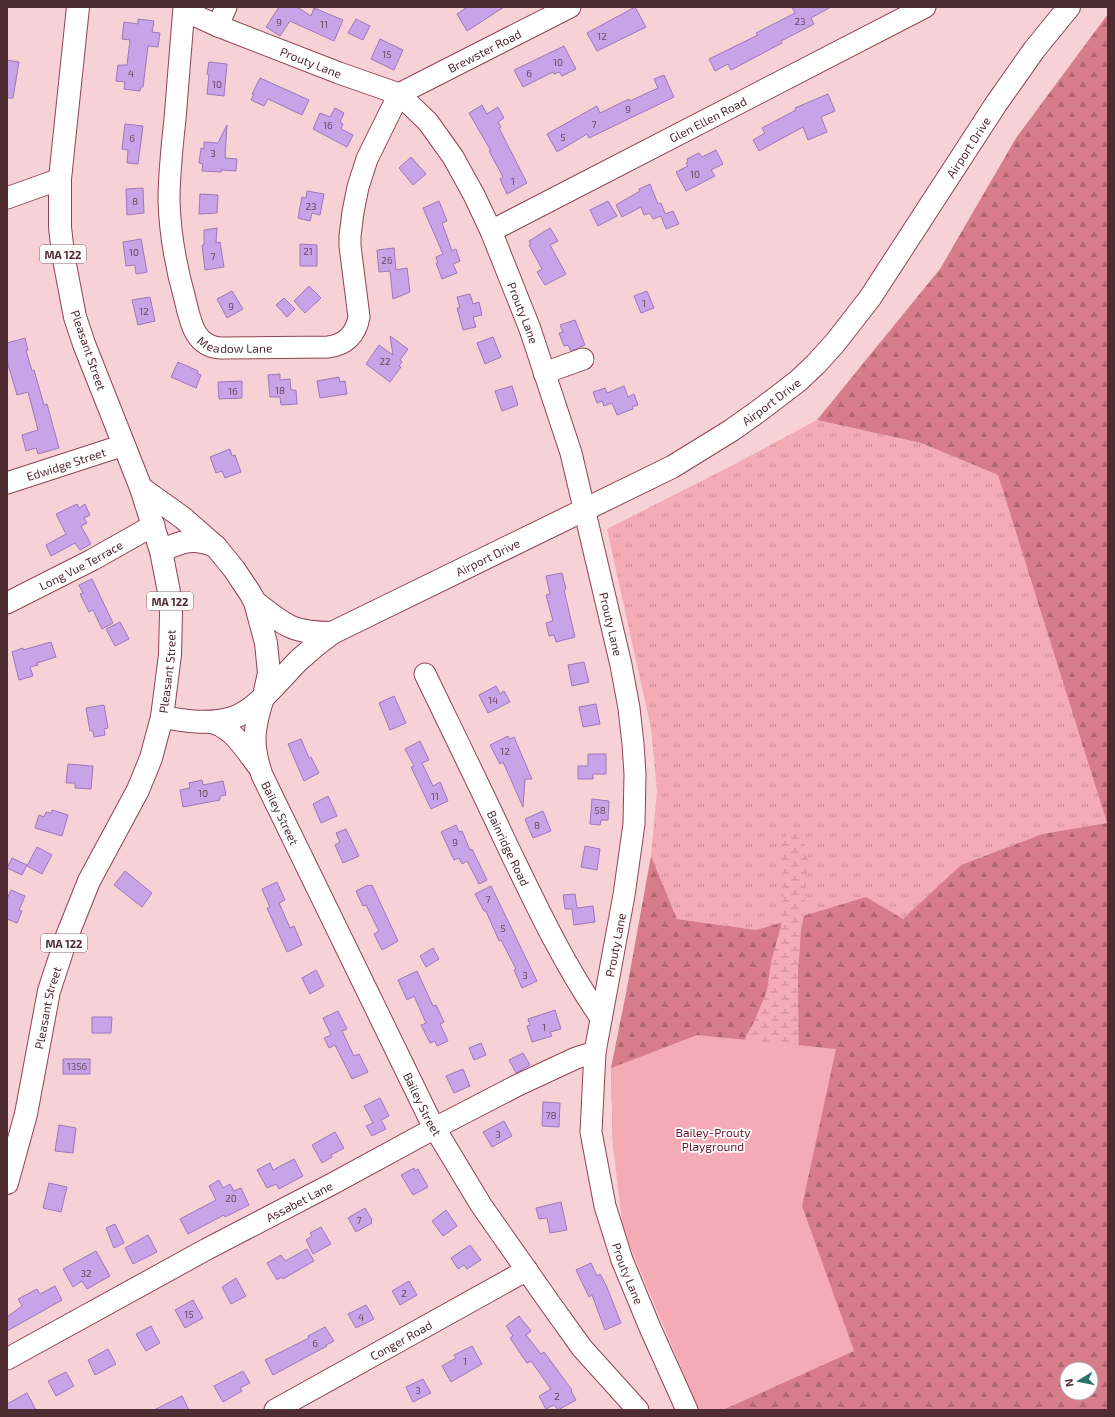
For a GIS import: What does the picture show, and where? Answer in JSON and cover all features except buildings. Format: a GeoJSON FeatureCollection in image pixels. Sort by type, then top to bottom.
{"type":"FeatureCollection","features":[{"type":"Feature","properties":{"kind":"main road","name":"Pleasant Street"},"geometry":{"type":"LineString","coordinates":[[7,1183],[26,1114],[49,991],[67,936],[89,881],[145,775],[155,746],[162,717],[170,655],[171,634],[169,592],[161,551],[141,488],[84,344],[75,316],[63,254],[60,227],[60,179],[78,7]]}},
{"type":"Feature","properties":{"kind":"main road","name":"Airport Drive"},"geometry":{"type":"LineString","coordinates":[[208,722],[226,720],[246,712],[309,651],[332,633],[672,467],[726,434],[780,396],[816,364],[835,343],[870,298],[996,104],[1034,50],[1069,7]]}},
{"type":"Feature","properties":{"kind":"main road","name":"Airport Drive"},"geometry":{"type":"LineString","coordinates":[[141,488],[183,518],[216,547],[234,569],[256,602],[280,621],[296,629],[312,632],[332,633]]}},
{"type":"Feature","properties":{"kind":"main road"},"geometry":{"type":"LineString","coordinates":[[161,551],[190,540],[201,541],[216,547]]}},
{"type":"Feature","properties":{"kind":"main road","name":"Airport Drive"},"geometry":{"type":"LineString","coordinates":[[256,602],[266,643],[269,673],[264,696]]}},
{"type":"Feature","properties":{"kind":"main road","name":"Bailey Street"},"geometry":{"type":"LineString","coordinates":[[162,717],[208,722]]}},
{"type":"Feature","properties":{"kind":"street","name":"Meadow Lane"},"geometry":{"type":"LineString","coordinates":[[184,7],[170,164],[170,215],[176,260],[192,324],[200,339],[210,345],[218,348],[328,347],[342,344],[352,336],[357,328],[359,317],[350,246],[353,212],[367,159],[399,94]]}},
{"type":"Feature","properties":{"kind":"street","name":"Prouty Lane"},"geometry":{"type":"LineString","coordinates":[[188,7],[196,16],[218,26],[339,73],[399,94],[428,122],[453,157],[491,230],[530,330],[571,453],[621,666],[632,729],[635,774],[634,824],[624,895],[595,1052],[591,1132],[605,1206],[622,1260],[651,1330],[687,1410]]}},
{"type":"Feature","properties":{"kind":"street"},"geometry":{"type":"LineString","coordinates":[[218,26],[226,7]]}},
{"type":"Feature","properties":{"kind":"street","name":"Brewster Road"},"geometry":{"type":"LineString","coordinates":[[399,94],[570,7]]}},
{"type":"Feature","properties":{"kind":"street","name":"Glen Ellen Road"},"geometry":{"type":"LineString","coordinates":[[491,230],[925,7]]}},
{"type":"Feature","properties":{"kind":"street"},"geometry":{"type":"LineString","coordinates":[[7,198],[60,179]]}},
{"type":"Feature","properties":{"kind":"street"},"geometry":{"type":"LineString","coordinates":[[544,373],[583,359]]}},
{"type":"Feature","properties":{"kind":"street","name":"Edwidge Street"},"geometry":{"type":"LineString","coordinates":[[7,483],[124,445]]}},
{"type":"Feature","properties":{"kind":"street","name":"Long Vue Terrace"},"geometry":{"type":"LineString","coordinates":[[7,604],[92,560],[154,525]]}},
{"type":"Feature","properties":{"kind":"street","name":"Bainridge Road"},"geometry":{"type":"LineString","coordinates":[[425,674],[533,899],[574,976],[601,1018]]}},
{"type":"Feature","properties":{"kind":"street","name":"Bailey Street"},"geometry":{"type":"LineString","coordinates":[[264,696],[255,736],[255,752],[259,767],[434,1128],[481,1205],[582,1348],[629,1408]]}},
{"type":"Feature","properties":{"kind":"street","name":"Bailey Street"},"geometry":{"type":"LineString","coordinates":[[208,722],[219,725],[230,732],[259,767]]}},
{"type":"Feature","properties":{"kind":"street","name":"Assabet Lane"},"geometry":{"type":"LineString","coordinates":[[7,1359],[207,1249],[332,1184],[434,1128],[518,1085],[576,1058],[595,1052]]}},
{"type":"Feature","properties":{"kind":"street","name":"Conger Road"},"geometry":{"type":"LineString","coordinates":[[275,1410],[527,1270]]}},
{"type":"Feature","properties":{"kind":"green space"},"geometry":{"type":"Polygon","coordinates":[[[1108,14],[1108,1410],[716,1410],[628,1225],[613,1146],[611,1068],[651,856],[677,919],[756,930],[866,897],[903,919],[961,865],[1042,834],[1107,823],[998,475],[921,443],[817,420],[940,269],[1016,138],[1108,14]]]}},
{"type":"Feature","properties":{"kind":"green space"},"geometry":{"type":"Polygon","coordinates":[[[817,420],[921,443],[998,475],[1107,823],[1042,834],[961,865],[903,920],[866,897],[756,930],[677,919],[651,856],[657,791],[651,728],[607,529],[735,464],[817,420]]]}},
{"type":"Feature","properties":{"kind":"green space"},"geometry":{"type":"Polygon","coordinates":[[[793,829],[804,841],[808,860],[798,974],[799,1077],[740,1047],[754,1022],[767,990],[771,962],[781,926],[783,900],[782,845],[787,834],[793,829]]]}},
{"type":"Feature","properties":{"kind":"green space","name":"Bailey-Prouty Playground"},"geometry":{"type":"Polygon","coordinates":[[[697,1035],[836,1049],[802,1206],[854,1351],[723,1410],[699,1410],[623,1230],[613,1146],[611,1068],[697,1035]]]}}]}
